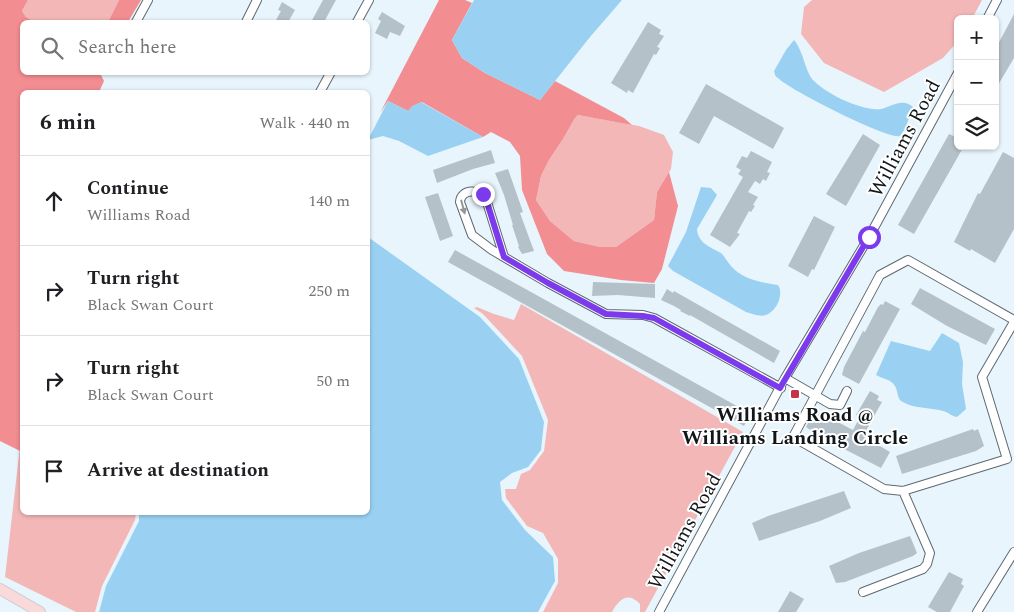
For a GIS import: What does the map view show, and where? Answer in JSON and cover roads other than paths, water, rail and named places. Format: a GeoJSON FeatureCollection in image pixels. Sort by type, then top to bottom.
{"type":"FeatureCollection","features":[{"type":"Feature","properties":{"kind":"main road"},"geometry":{"type":"LineString","coordinates":[[0,589],[40,612]]}},
{"type":"Feature","properties":{"kind":"street"},"geometry":{"type":"LineString","coordinates":[[137,20],[148,0]]}},
{"type":"Feature","properties":{"kind":"street"},"geometry":{"type":"LineString","coordinates":[[247,20],[257,0]]}},
{"type":"Feature","properties":{"kind":"street"},"geometry":{"type":"LineString","coordinates":[[358,20],[369,0]]}},
{"type":"Feature","properties":{"kind":"street"},"geometry":{"type":"LineString","coordinates":[[989,15],[997,0]]}},
{"type":"Feature","properties":{"kind":"street"},"geometry":{"type":"LineString","coordinates":[[321,90],[329,75]]}},
{"type":"Feature","properties":{"kind":"street","name":"Williams Road"},"geometry":{"type":"LineString","coordinates":[[662,611],[785,378],[869,237],[954,80]]}},
{"type":"Feature","properties":{"kind":"street"},"geometry":{"type":"LineString","coordinates":[[504,257],[483,194],[479,191],[473,191],[463,195],[460,202],[472,235],[504,257],[606,314],[654,318],[780,388]]}},
{"type":"Feature","properties":{"kind":"street"},"geometry":{"type":"LineString","coordinates":[[908,260],[1014,321],[982,377],[1007,459],[903,491],[884,489],[793,437],[880,275],[908,260]]}},
{"type":"Feature","properties":{"kind":"street"},"geometry":{"type":"LineString","coordinates":[[785,378],[830,404],[840,404],[847,391]]}},
{"type":"Feature","properties":{"kind":"street"},"geometry":{"type":"LineString","coordinates":[[863,592],[923,569],[928,560],[930,553],[927,544],[913,517],[903,491]]}},
{"type":"Feature","properties":{"kind":"street"},"geometry":{"type":"LineString","coordinates":[[978,612],[1014,552]]}},
{"type":"Feature","properties":{"kind":"water"},"geometry":{"type":"Polygon","coordinates":[[[474,0],[622,0],[540,100],[485,73],[462,58],[452,40],[474,0]]]}},
{"type":"Feature","properties":{"kind":"water"},"geometry":{"type":"Polygon","coordinates":[[[794,40],[811,77],[820,86],[834,95],[858,106],[873,109],[898,103],[908,104],[913,107],[905,129],[900,136],[877,130],[838,113],[776,77],[774,71],[794,40]]]}},
{"type":"Feature","properties":{"kind":"water"},"geometry":{"type":"Polygon","coordinates":[[[388,101],[408,111],[412,106],[421,102],[483,137],[428,156],[399,141],[383,136],[370,139],[388,101]]]}},
{"type":"Feature","properties":{"kind":"water"},"geometry":{"type":"Polygon","coordinates":[[[701,187],[711,188],[717,195],[697,229],[700,238],[721,253],[731,266],[741,274],[759,282],[778,285],[780,297],[770,313],[764,316],[746,312],[673,271],[668,266],[686,232],[701,187]]]}},
{"type":"Feature","properties":{"kind":"water"},"geometry":{"type":"Polygon","coordinates":[[[370,238],[480,317],[519,359],[544,422],[541,450],[528,467],[512,473],[500,482],[502,500],[525,530],[553,557],[555,581],[538,612],[99,612],[106,586],[139,521],[139,515],[370,515],[370,238]]]}},
{"type":"Feature","properties":{"kind":"water"},"geometry":{"type":"Polygon","coordinates":[[[942,333],[959,343],[963,362],[962,384],[966,409],[957,417],[943,411],[906,404],[901,401],[896,388],[889,380],[876,375],[891,341],[930,351],[942,333]]]}},
{"type":"Feature","properties":{"kind":"place","name":"Williams Road @ Williams Landing Circle"},"geometry":{"type":"Point","coordinates":[795,394]}}]}
